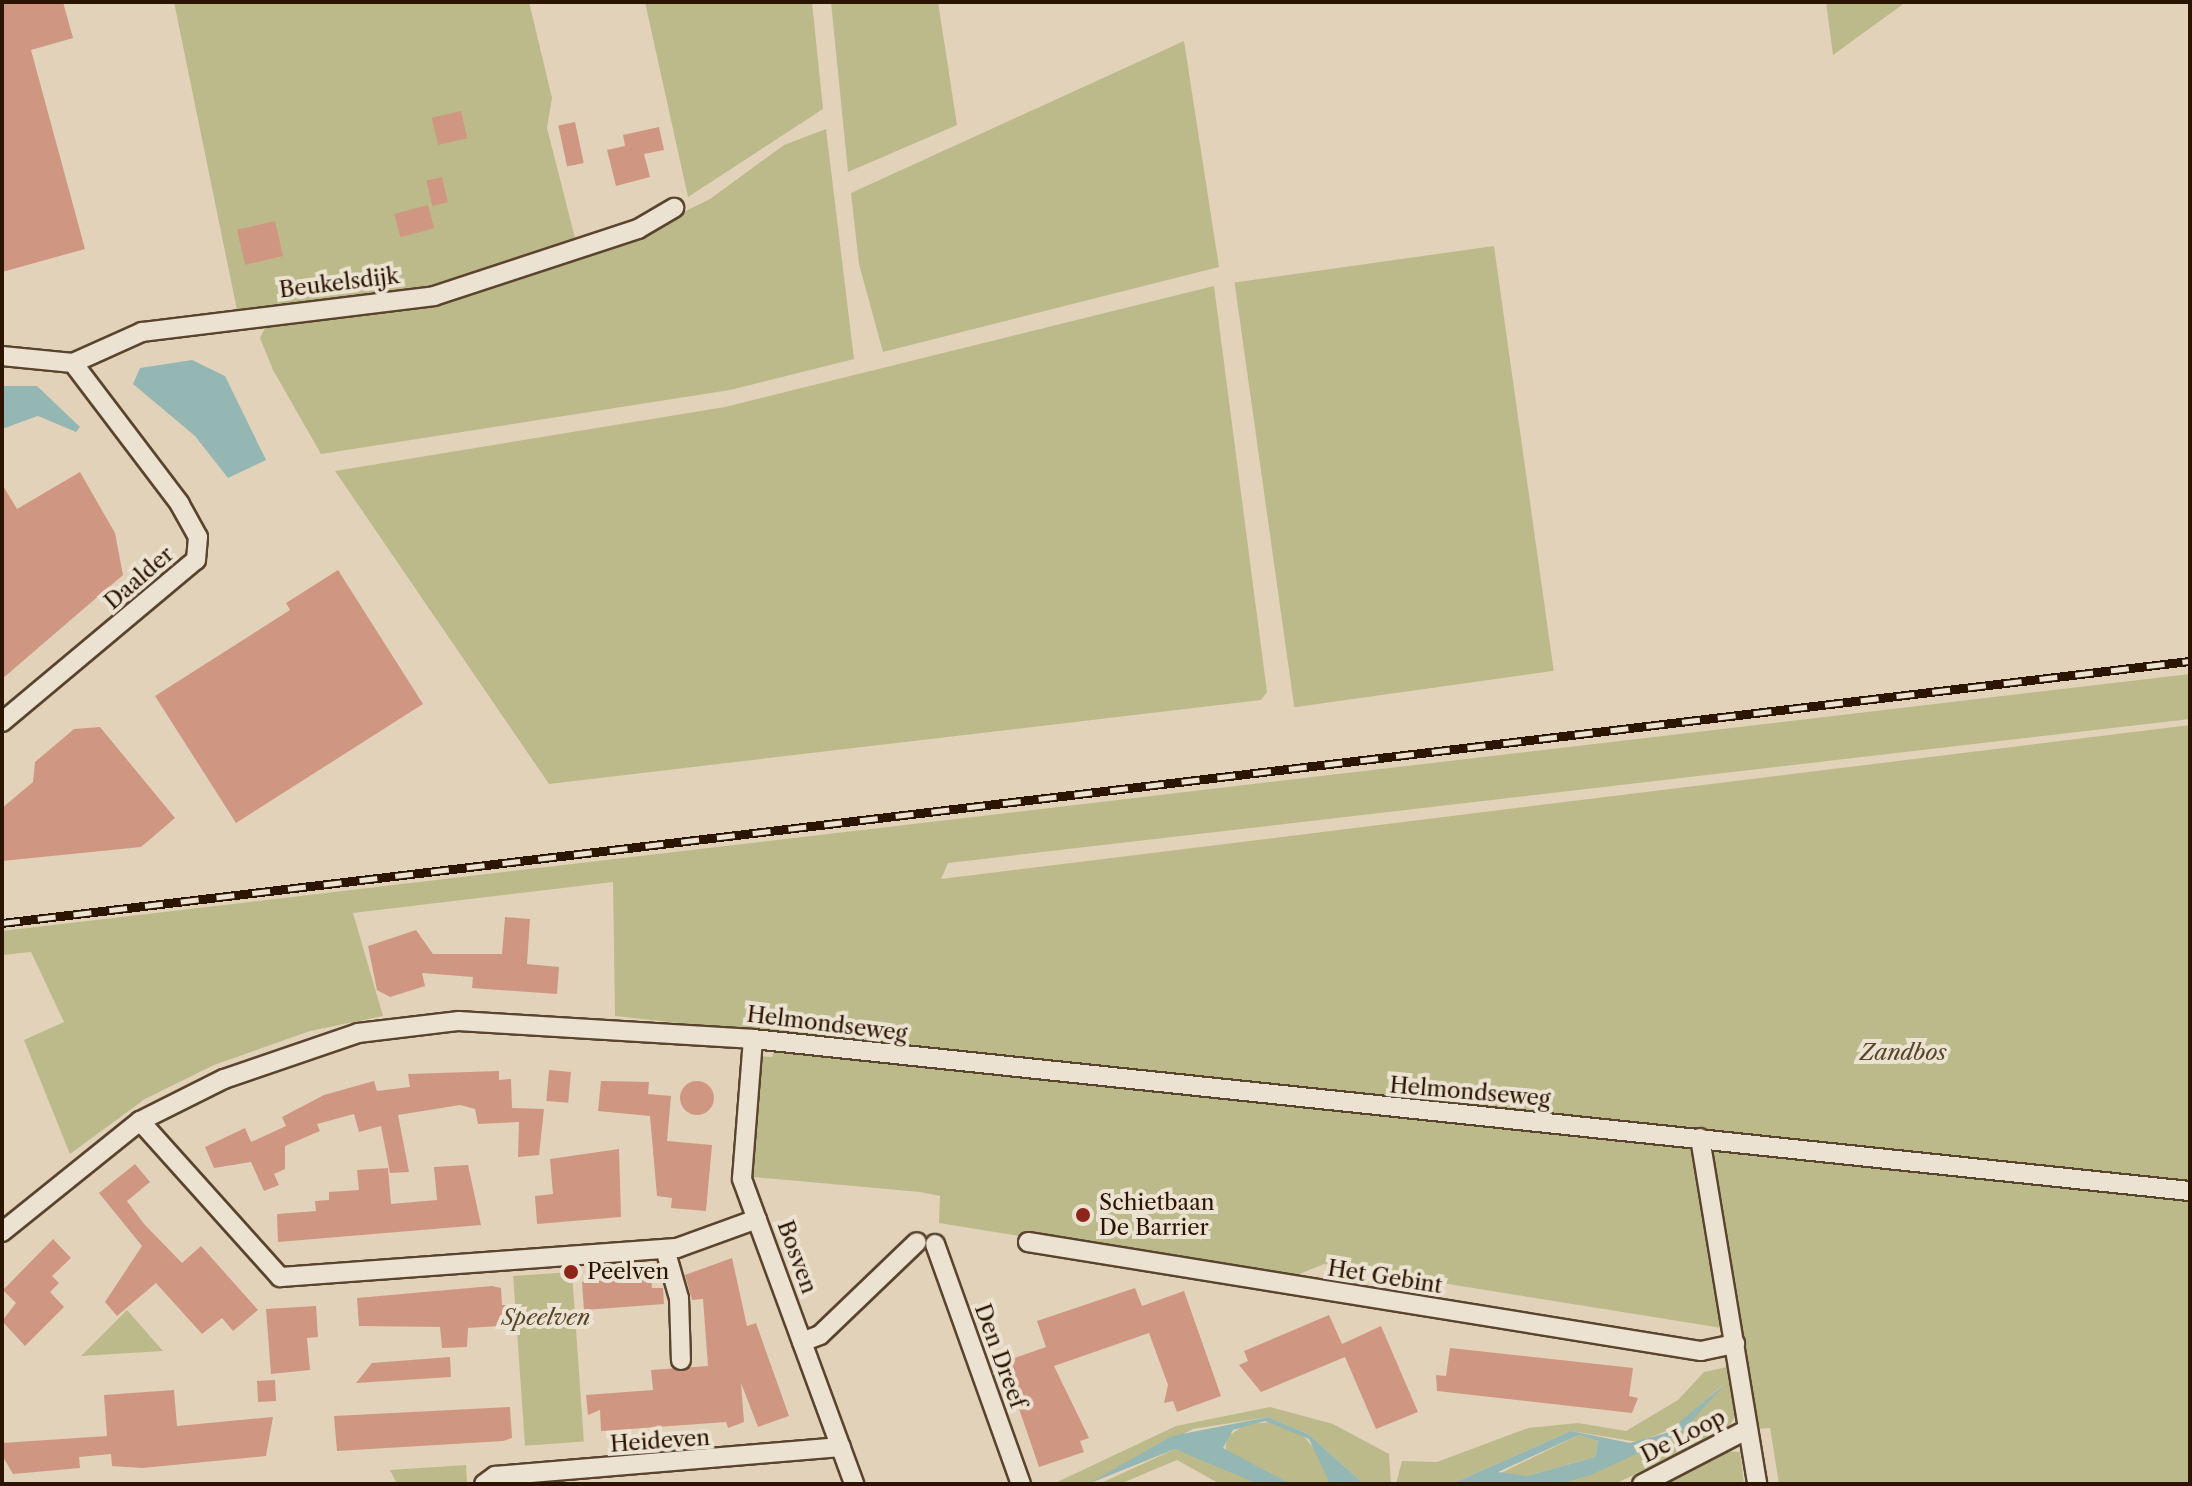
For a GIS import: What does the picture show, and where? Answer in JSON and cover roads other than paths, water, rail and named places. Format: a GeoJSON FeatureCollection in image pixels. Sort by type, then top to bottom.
{"type":"FeatureCollection","features":[{"type":"Feature","properties":{"kind":"street","name":"Beukelsdijk"},"geometry":{"type":"LineString","coordinates":[[2,356],[73,363],[142,332],[434,296],[638,229],[674,208]]}},
{"type":"Feature","properties":{"kind":"street","name":"Daalder"},"geometry":{"type":"LineString","coordinates":[[2,722],[196,560],[198,537],[180,504],[73,363]]}},
{"type":"Feature","properties":{"kind":"street","name":"Helmondseweg"},"geometry":{"type":"LineString","coordinates":[[2,1232],[140,1121],[224,1079],[358,1033],[459,1021],[753,1039],[2190,1191]]}},
{"type":"Feature","properties":{"kind":"street","name":"Bosven"},"geometry":{"type":"LineString","coordinates":[[753,1039],[742,1179],[854,1484]]}},
{"type":"Feature","properties":{"kind":"street"},"geometry":{"type":"LineString","coordinates":[[140,1121],[280,1277],[665,1249],[757,1219]]}},
{"type":"Feature","properties":{"kind":"street"},"geometry":{"type":"LineString","coordinates":[[1700,1138],[1757,1484]]}},
{"type":"Feature","properties":{"kind":"street","name":"Het Gebint"},"geometry":{"type":"LineString","coordinates":[[1028,1242],[1701,1351],[1735,1344]]}},
{"type":"Feature","properties":{"kind":"street","name":"Den Dreef"},"geometry":{"type":"LineString","coordinates":[[802,1342],[820,1335],[926,1243],[1021,1484]]}},
{"type":"Feature","properties":{"kind":"street"},"geometry":{"type":"LineString","coordinates":[[665,1249],[679,1298],[681,1360]]}},
{"type":"Feature","properties":{"kind":"street","name":"De Loop"},"geometry":{"type":"LineString","coordinates":[[1642,1484],[1746,1430]]}},
{"type":"Feature","properties":{"kind":"street","name":"Heideven"},"geometry":{"type":"LineString","coordinates":[[484,1484],[495,1476],[841,1447]]}},
{"type":"Feature","properties":{"kind":"water"},"geometry":{"type":"Polygon","coordinates":[[[192,360],[225,376],[266,460],[228,478],[195,436],[133,384],[140,368],[192,360]]]}},
{"type":"Feature","properties":{"kind":"water"},"geometry":{"type":"Polygon","coordinates":[[[2,386],[37,386],[80,427],[76,432],[38,416],[2,429],[2,386]]]}},
{"type":"Feature","properties":{"kind":"water"},"geometry":{"type":"Polygon","coordinates":[[[1725,1384],[1680,1434],[1588,1476],[1558,1484],[1451,1484],[1571,1431],[1630,1443],[1666,1433],[1725,1384]],[[1579,1435],[1498,1472],[1527,1476],[1595,1457],[1598,1441],[1579,1435]]]}},
{"type":"Feature","properties":{"kind":"water"},"geometry":{"type":"Polygon","coordinates":[[[1268,1417],[1308,1434],[1364,1484],[1330,1484],[1309,1439],[1265,1421],[1233,1430],[1223,1448],[1291,1484],[1258,1484],[1175,1449],[1088,1484],[1172,1436],[1268,1417]]]}},
{"type":"Feature","properties":{"kind":"railway"},"geometry":{"type":"LineString","coordinates":[[2,923],[2190,661]]}},
{"type":"Feature","properties":{"kind":"place","name":"Schietbaan De Barrier"},"geometry":{"type":"Point","coordinates":[1083,1215]}},
{"type":"Feature","properties":{"kind":"place","name":"Peelven"},"geometry":{"type":"Point","coordinates":[571,1272]}},
{"type":"Feature","properties":{"kind":"park label","name":"Zandbos"},"geometry":{"type":"Point","coordinates":[1903,1053]}},
{"type":"Feature","properties":{"kind":"park label","name":"Speelven"},"geometry":{"type":"Point","coordinates":[546,1318]}}]}
